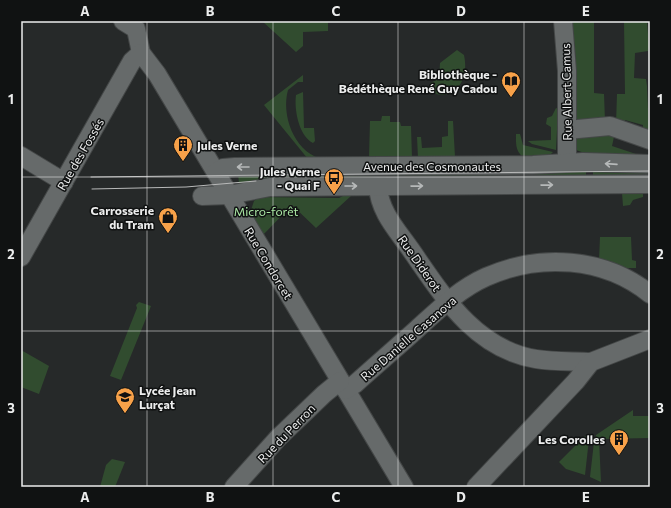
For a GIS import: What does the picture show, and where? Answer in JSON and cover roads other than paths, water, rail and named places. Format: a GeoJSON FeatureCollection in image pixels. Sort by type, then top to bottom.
{"type":"FeatureCollection","features":[{"type":"Feature","properties":{"kind":"street","name":"Rue Albert Camus"},"geometry":{"type":"LineString","coordinates":[[563,21],[567,71],[567,162]]}},
{"type":"Feature","properties":{"kind":"street","name":"Rue Condorcet"},"geometry":{"type":"LineString","coordinates":[[133,24],[141,53],[157,74],[404,487]]}},
{"type":"Feature","properties":{"kind":"street","name":"Rue des Fossés"},"geometry":{"type":"LineString","coordinates":[[21,257],[132,61],[141,53]]}},
{"type":"Feature","properties":{"kind":"street"},"geometry":{"type":"LineString","coordinates":[[567,130],[610,126],[650,140]]}},
{"type":"Feature","properties":{"kind":"street"},"geometry":{"type":"LineString","coordinates":[[21,156],[64,182]]}},
{"type":"Feature","properties":{"kind":"street","name":"Avenue des Cosmonautes"},"geometry":{"type":"LineString","coordinates":[[216,172],[223,168],[235,167],[533,165],[567,162],[650,164]]}},
{"type":"Feature","properties":{"kind":"street","name":"Avenue des Cosmonautes"},"geometry":{"type":"LineString","coordinates":[[202,196],[229,194],[270,187],[650,184]]}},
{"type":"Feature","properties":{"kind":"street","name":"Rue Diderot"},"geometry":{"type":"LineString","coordinates":[[378,186],[381,206],[462,319],[478,332],[512,352],[536,359],[591,362]]}},
{"type":"Feature","properties":{"kind":"street","name":"Rue Danielle Casanova"},"geometry":{"type":"LineString","coordinates":[[343,386],[355,384],[448,301],[473,284],[498,272],[533,263],[576,263],[610,271],[625,277],[650,294]]}},
{"type":"Feature","properties":{"kind":"street"},"geometry":{"type":"LineString","coordinates":[[476,487],[580,376],[591,362],[650,339]]}},
{"type":"Feature","properties":{"kind":"street","name":"Rue du Perron"},"geometry":{"type":"LineString","coordinates":[[234,487],[278,438],[324,394],[343,386]]}},
{"type":"Feature","properties":{"kind":"tram line"},"geometry":{"type":"LineString","coordinates":[[91,177],[650,171]]}},
{"type":"Feature","properties":{"kind":"tram line"},"geometry":{"type":"LineString","coordinates":[[92,189],[186,187],[256,181]]}},
{"type":"Feature","properties":{"kind":"place","name":"Bibliothèque - Bédéthèque René Guy Cadou"},"geometry":{"type":"Point","coordinates":[511,98]}},
{"type":"Feature","properties":{"kind":"place","name":"Jules Verne"},"geometry":{"type":"Point","coordinates":[183,162]}},
{"type":"Feature","properties":{"kind":"place","name":"Jules Verne - Quai F"},"geometry":{"type":"Point","coordinates":[334,195]}},
{"type":"Feature","properties":{"kind":"place","name":"Carrosserie du Tram"},"geometry":{"type":"Point","coordinates":[168,234]}},
{"type":"Feature","properties":{"kind":"place","name":"Lycée Jean Lurçat"},"geometry":{"type":"Point","coordinates":[125,414]}},
{"type":"Feature","properties":{"kind":"place","name":"Les Corolles"},"geometry":{"type":"Point","coordinates":[619,456]}},
{"type":"Feature","properties":{"kind":"park label","name":"Micro-forêt"},"geometry":{"type":"Point","coordinates":[266,211]}}]}
